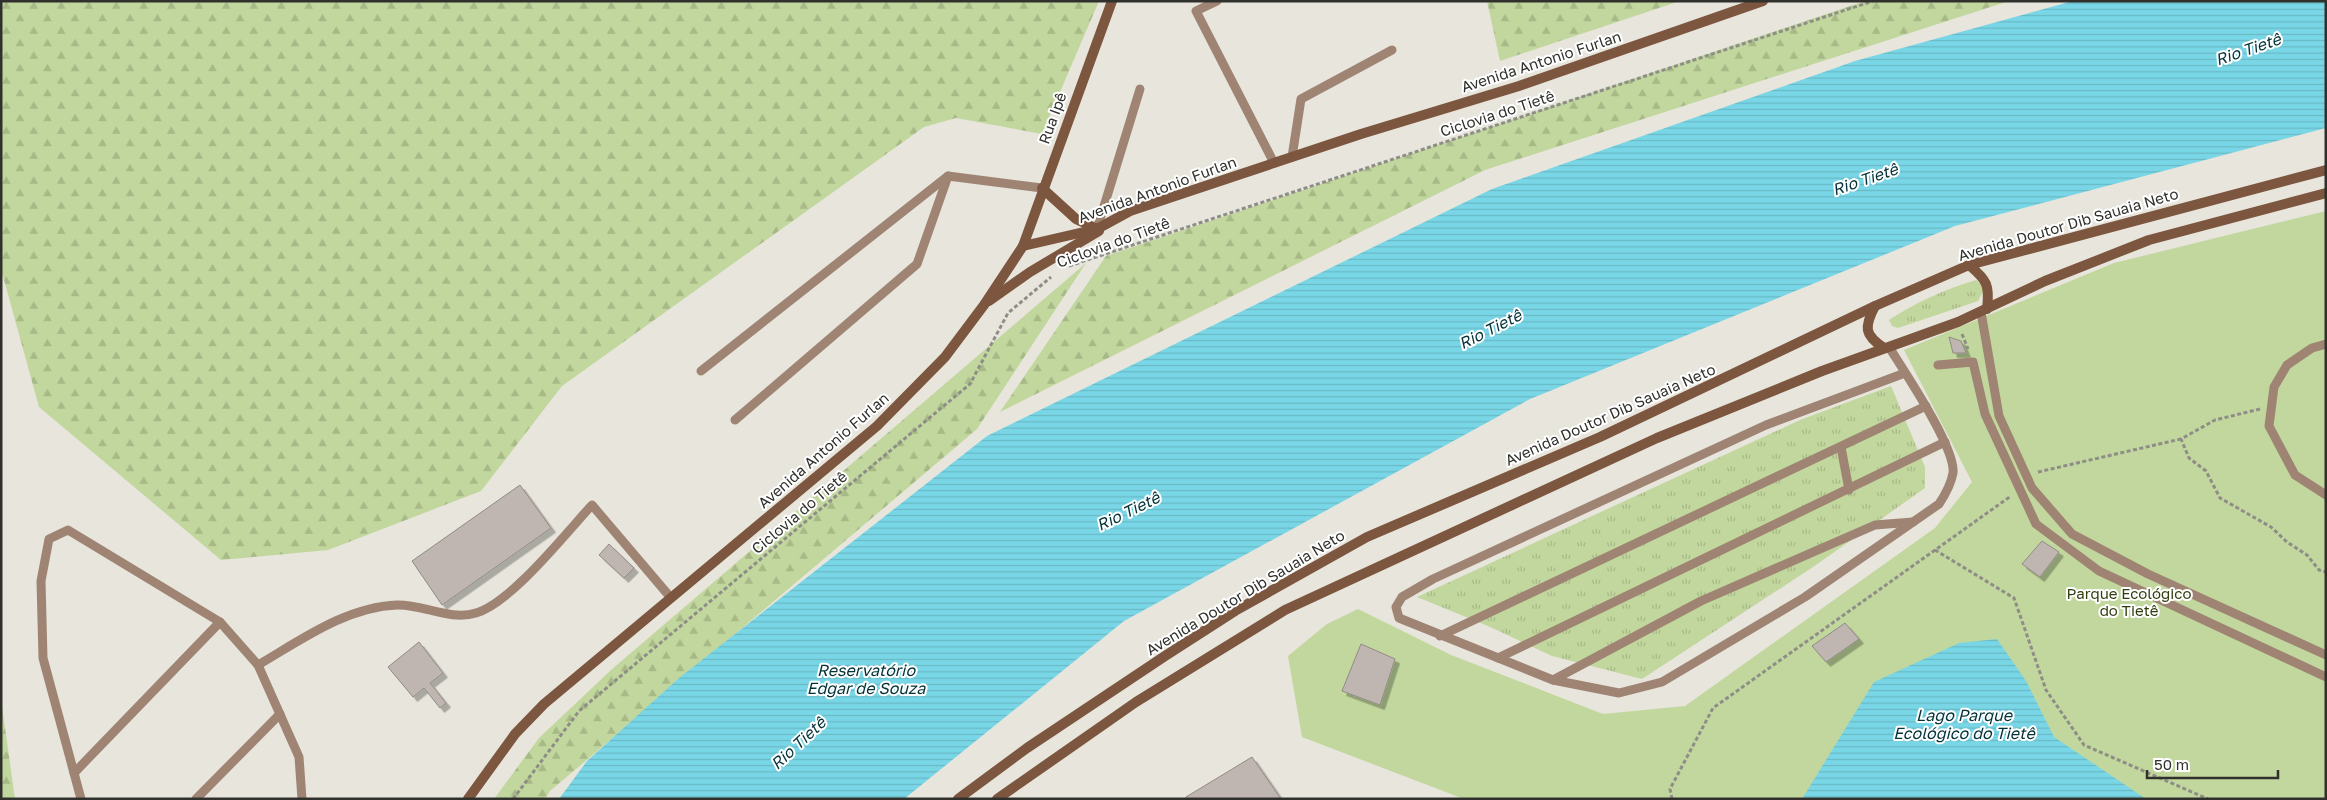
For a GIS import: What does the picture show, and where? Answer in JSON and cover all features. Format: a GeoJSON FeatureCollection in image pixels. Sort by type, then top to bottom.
{"type":"FeatureCollection","features":[{"type":"Feature","properties":{"kind":"main road","name":"Rua Ipê"},"geometry":{"type":"LineString","coordinates":[[1022,246],[1112,1]]}},
{"type":"Feature","properties":{"kind":"main road","name":"Avenida Antonio Furlan"},"geometry":{"type":"LineString","coordinates":[[468,799],[516,734],[544,704],[877,426],[944,357],[984,305],[1022,246],[1097,229],[1130,211],[1292,157],[1519,86],[1763,1]]}},
{"type":"Feature","properties":{"kind":"main road","name":"Avenida Doutor Dib Sauaia Neto"},"geometry":{"type":"LineString","coordinates":[[958,799],[984,778],[1102,697],[1235,611],[1308,568],[1367,537],[1600,437],[1875,306],[1969,265],[2326,170]]}},
{"type":"Feature","properties":{"kind":"main road"},"geometry":{"type":"LineString","coordinates":[[1042,188],[1076,219],[1097,229]]}},
{"type":"Feature","properties":{"kind":"main road"},"geometry":{"type":"LineString","coordinates":[[997,799],[1136,702],[1285,610],[1657,438],[1958,322],[2045,281],[2149,240],[2326,193]]}},
{"type":"Feature","properties":{"kind":"main road"},"geometry":{"type":"LineString","coordinates":[[984,305],[1030,272],[1059,257],[1130,211]]}},
{"type":"Feature","properties":{"kind":"main road"},"geometry":{"type":"LineString","coordinates":[[1969,265],[1987,283],[1989,295],[1984,310]]}},
{"type":"Feature","properties":{"kind":"main road"},"geometry":{"type":"LineString","coordinates":[[1875,306],[1867,330],[1868,335],[1887,348]]}},
{"type":"Feature","properties":{"kind":"lane"},"geometry":{"type":"LineString","coordinates":[[1217,1],[1196,11],[1274,163]]}},
{"type":"Feature","properties":{"kind":"lane"},"geometry":{"type":"LineString","coordinates":[[1292,157],[1301,99],[1392,50]]}},
{"type":"Feature","properties":{"kind":"lane"},"geometry":{"type":"LineString","coordinates":[[1097,229],[1140,89]]}},
{"type":"Feature","properties":{"kind":"lane"},"geometry":{"type":"LineString","coordinates":[[701,371],[948,176],[1042,188]]}},
{"type":"Feature","properties":{"kind":"lane"},"geometry":{"type":"LineString","coordinates":[[735,420],[917,264],[948,176]]}},
{"type":"Feature","properties":{"kind":"lane"},"geometry":{"type":"LineString","coordinates":[[1984,310],[1999,416],[2032,488],[2072,534],[2148,574],[2326,655]]}},
{"type":"Feature","properties":{"kind":"lane"},"geometry":{"type":"LineString","coordinates":[[2326,344],[2312,348],[2287,365],[2274,386],[2269,426],[2295,475],[2326,495]]}},
{"type":"Feature","properties":{"kind":"lane"},"geometry":{"type":"LineString","coordinates":[[1887,348],[1905,373],[1926,406],[1945,442],[1953,471],[1947,491],[1940,504],[1805,597],[1662,682],[1619,694],[1553,680],[1399,618],[1396,607],[1402,597],[1433,579],[1766,425],[1905,373]]}},
{"type":"Feature","properties":{"kind":"lane"},"geometry":{"type":"LineString","coordinates":[[1938,365],[1973,362],[1985,414],[2036,524],[2099,571],[2326,677]]}},
{"type":"Feature","properties":{"kind":"lane"},"geometry":{"type":"LineString","coordinates":[[1440,636],[1926,406]]}},
{"type":"Feature","properties":{"kind":"lane"},"geometry":{"type":"LineString","coordinates":[[1498,658],[1945,442]]}},
{"type":"Feature","properties":{"kind":"lane"},"geometry":{"type":"LineString","coordinates":[[1841,447],[1849,490]]}},
{"type":"Feature","properties":{"kind":"lane"},"geometry":{"type":"LineString","coordinates":[[258,665],[356,611],[398,605],[449,614],[475,613],[505,598],[592,505],[671,598]]}},
{"type":"Feature","properties":{"kind":"lane"},"geometry":{"type":"LineString","coordinates":[[1553,680],[1702,601],[1875,525],[1913,522]]}},
{"type":"Feature","properties":{"kind":"lane"},"geometry":{"type":"LineString","coordinates":[[81,799],[43,658],[41,581],[49,539],[68,530],[220,622],[258,665],[299,757],[302,799]]}},
{"type":"Feature","properties":{"kind":"lane"},"geometry":{"type":"LineString","coordinates":[[74,773],[220,622]]}},
{"type":"Feature","properties":{"kind":"lane"},"geometry":{"type":"LineString","coordinates":[[196,799],[280,714]]}},
{"type":"Feature","properties":{"kind":"path","name":"Ciclovia do Tietê"},"geometry":{"type":"LineString","coordinates":[[1060,269],[1873,1]]}},
{"type":"Feature","properties":{"kind":"path","name":"Ciclovia do Tietê"},"geometry":{"type":"LineString","coordinates":[[513,799],[579,711],[970,384],[1008,313],[1053,276]]}},
{"type":"Feature","properties":{"kind":"path"},"geometry":{"type":"LineString","coordinates":[[1958,322],[1973,362]]}},
{"type":"Feature","properties":{"kind":"path"},"geometry":{"type":"LineString","coordinates":[[2026,475],[2181,439],[2215,420],[2270,407]]}},
{"type":"Feature","properties":{"kind":"path"},"geometry":{"type":"LineString","coordinates":[[2181,439],[2189,458],[2206,472],[2220,498],[2271,527],[2287,542],[2307,555],[2319,570],[2326,572]]}},
{"type":"Feature","properties":{"kind":"path"},"geometry":{"type":"LineString","coordinates":[[1672,799],[1670,790],[1713,708],[2019,490]]}},
{"type":"Feature","properties":{"kind":"path"},"geometry":{"type":"LineString","coordinates":[[1935,550],[2014,598],[2046,690],[2084,745],[2208,799]]}},
{"type":"Feature","properties":{"kind":"green space"},"geometry":{"type":"Polygon","coordinates":[[[1,1],[1099,1],[1042,134],[956,118],[924,127],[562,386],[481,491],[328,550],[221,560],[39,407],[1,269],[1,1]]]}},
{"type":"Feature","properties":{"kind":"green space"},"geometry":{"type":"Polygon","coordinates":[[[1487,1],[1680,1],[1500,61],[1487,1]]]}},
{"type":"Feature","properties":{"kind":"green space"},"geometry":{"type":"Polygon","coordinates":[[[1865,1],[2009,1],[1485,170],[1000,412],[1106,256],[1865,1]]]}},
{"type":"Feature","properties":{"kind":"green space","name":"Parque Ecológico do Tietê"},"geometry":{"type":"Polygon","coordinates":[[[2326,211],[2326,799],[1464,799],[1302,737],[1288,656],[1327,624],[1358,609],[1451,655],[1603,714],[1685,706],[1935,528],[1972,482],[1904,350],[2114,263],[2326,211]]]}},
{"type":"Feature","properties":{"kind":"green space"},"geometry":{"type":"Polygon","coordinates":[[[1086,263],[977,429],[550,791],[545,799],[494,799],[539,738],[611,670],[1086,263]]]}},
{"type":"Feature","properties":{"kind":"green space"},"geometry":{"type":"Polygon","coordinates":[[[1976,280],[1985,288],[1978,301],[1898,328],[1892,326],[1889,320],[1910,307],[1942,292],[1976,280]]]}},
{"type":"Feature","properties":{"kind":"green space"},"geometry":{"type":"Polygon","coordinates":[[[1891,386],[1925,467],[1925,488],[1816,565],[1642,679],[1552,656],[1488,626],[1417,597],[1800,420],[1891,386]]]}},
{"type":"Feature","properties":{"kind":"green space"},"geometry":{"type":"Polygon","coordinates":[[[1,699],[15,799],[1,799],[1,699]]]}},
{"type":"Feature","properties":{"kind":"water","name":"Reservatório Edgar de Souza"},"geometry":{"type":"Polygon","coordinates":[[[2073,1],[2326,1],[2326,128],[1955,226],[1530,399],[1124,621],[904,799],[559,799],[587,761],[679,678],[987,436],[1492,189],[1855,61],[2073,1]]]}},
{"type":"Feature","properties":{"kind":"water","name":"Lago Parque Ecológico do Tietê"},"geometry":{"type":"Polygon","coordinates":[[[1997,639],[2026,681],[2054,737],[2146,799],[1802,799],[1874,682],[1959,643],[1997,639]]]}},
{"type":"Feature","properties":{"kind":"building"},"geometry":{"type":"Polygon","coordinates":[[[1949,337],[1961,341],[1966,353],[1953,353],[1949,337]]]}},
{"type":"Feature","properties":{"kind":"building"},"geometry":{"type":"Polygon","coordinates":[[[520,485],[551,528],[442,605],[412,561],[520,485]]]}},
{"type":"Feature","properties":{"kind":"building"},"geometry":{"type":"Polygon","coordinates":[[[2042,541],[2059,552],[2040,577],[2022,564],[2042,541]]]}},
{"type":"Feature","properties":{"kind":"building"},"geometry":{"type":"Polygon","coordinates":[[[609,544],[634,568],[624,578],[599,555],[609,544]]]}},
{"type":"Feature","properties":{"kind":"building"},"geometry":{"type":"Polygon","coordinates":[[[1845,623],[1859,639],[1826,662],[1812,646],[1845,623]]]}},
{"type":"Feature","properties":{"kind":"building"},"geometry":{"type":"Polygon","coordinates":[[[419,642],[443,673],[430,683],[446,703],[440,708],[424,688],[413,697],[388,667],[419,642]]]}},
{"type":"Feature","properties":{"kind":"building"},"geometry":{"type":"Polygon","coordinates":[[[1361,644],[1395,659],[1380,705],[1342,691],[1361,644]]]}},
{"type":"Feature","properties":{"kind":"building"},"geometry":{"type":"Polygon","coordinates":[[[1252,757],[1281,799],[1187,799],[1186,797],[1252,757]]]}},
{"type":"Feature","properties":{"kind":"water label","name":"Rio Tietê"},"geometry":{"type":"Point","coordinates":[2248,49]}},
{"type":"Feature","properties":{"kind":"water label","name":"Rio Tietê"},"geometry":{"type":"Point","coordinates":[1865,179]}},
{"type":"Feature","properties":{"kind":"water label","name":"Rio Tietê"},"geometry":{"type":"Point","coordinates":[1490,329]}},
{"type":"Feature","properties":{"kind":"water label","name":"Rio Tietê"},"geometry":{"type":"Point","coordinates":[1128,511]}},
{"type":"Feature","properties":{"kind":"water label","name":"Rio Tietê"},"geometry":{"type":"Point","coordinates":[798,743]}}]}
